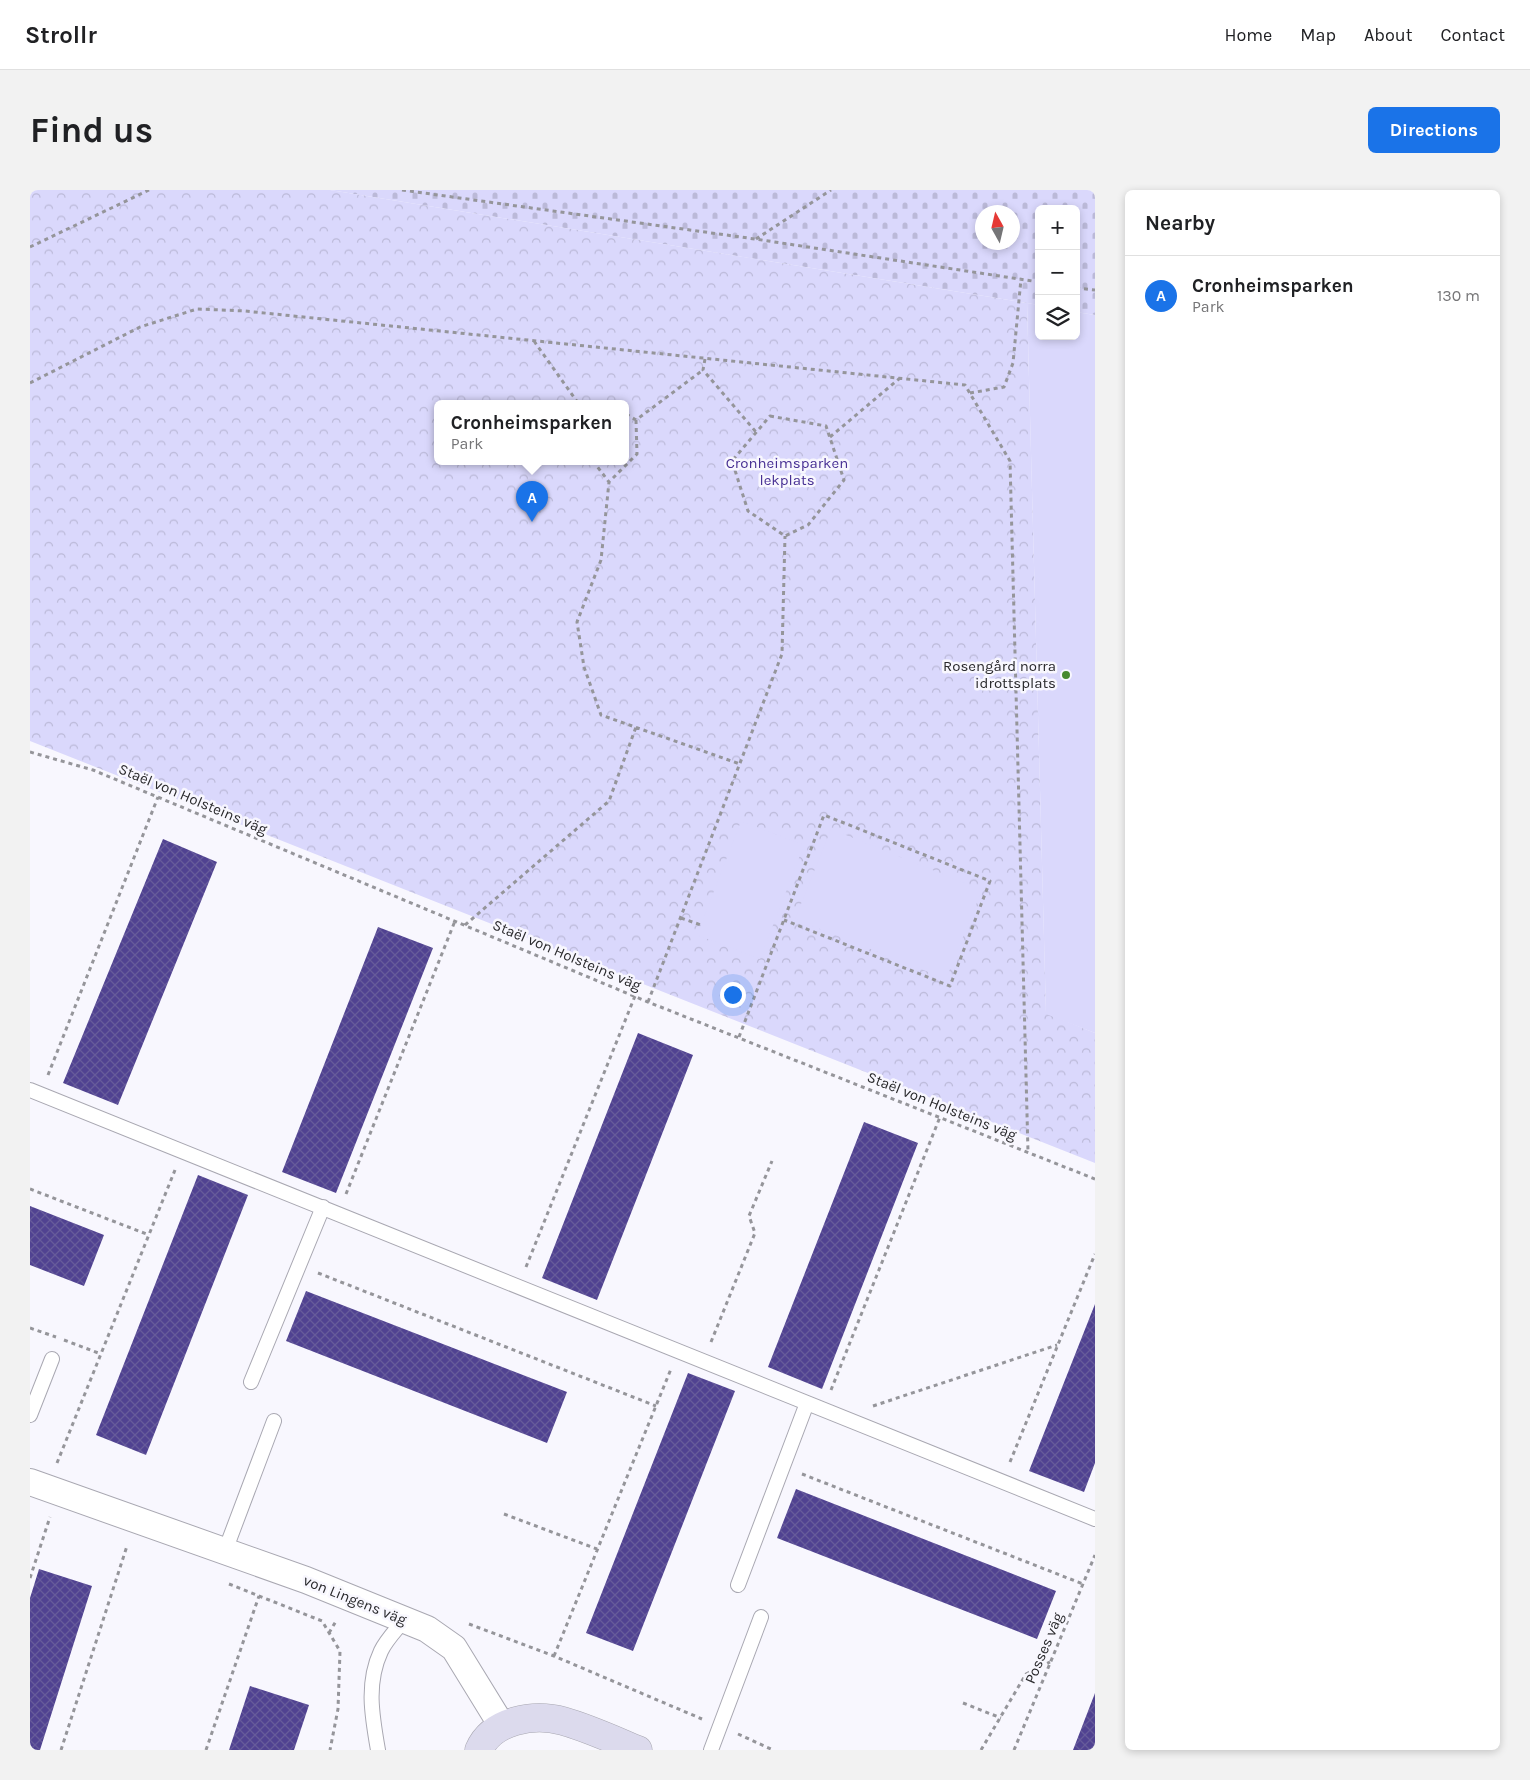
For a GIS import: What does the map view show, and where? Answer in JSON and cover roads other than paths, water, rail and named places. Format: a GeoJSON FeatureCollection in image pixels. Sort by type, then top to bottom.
{"type":"FeatureCollection","features":[{"type":"Feature","properties":{"kind":"street","name":"von Lingens väg"},"geometry":{"type":"LineString","coordinates":[[30,1482],[306,1580],[427,1629],[454,1648],[502,1726]]}},
{"type":"Feature","properties":{"kind":"street"},"geometry":{"type":"LineString","coordinates":[[479,1750],[481,1744],[502,1726],[514,1721],[538,1718],[562,1720],[638,1750]]}},
{"type":"Feature","properties":{"kind":"lane"},"geometry":{"type":"LineString","coordinates":[[35,1092],[1095,1519]]}},
{"type":"Feature","properties":{"kind":"lane"},"geometry":{"type":"LineString","coordinates":[[251,1382],[323,1208]]}},
{"type":"Feature","properties":{"kind":"lane"},"geometry":{"type":"LineString","coordinates":[[30,1415],[52,1359]]}},
{"type":"Feature","properties":{"kind":"lane"},"geometry":{"type":"LineString","coordinates":[[738,1585],[807,1403]]}},
{"type":"Feature","properties":{"kind":"lane"},"geometry":{"type":"LineString","coordinates":[[225,1551],[274,1421]]}},
{"type":"Feature","properties":{"kind":"lane"},"geometry":{"type":"LineString","coordinates":[[711,1750],[761,1617]]}},
{"type":"Feature","properties":{"kind":"lane"},"geometry":{"type":"LineString","coordinates":[[378,1750],[371,1711],[372,1677],[382,1649],[404,1620]]}},
{"type":"Feature","properties":{"kind":"place","name":"Cronheimsparken"},"geometry":{"type":"Point","coordinates":[532,522]}},
{"type":"Feature","properties":{"kind":"place","name":"Rosengård norra idrottsplats"},"geometry":{"type":"Point","coordinates":[1066,675]}},
{"type":"Feature","properties":{"kind":"park label","name":"Cronheimsparken lekplats"},"geometry":{"type":"Point","coordinates":[787,472]}}]}
